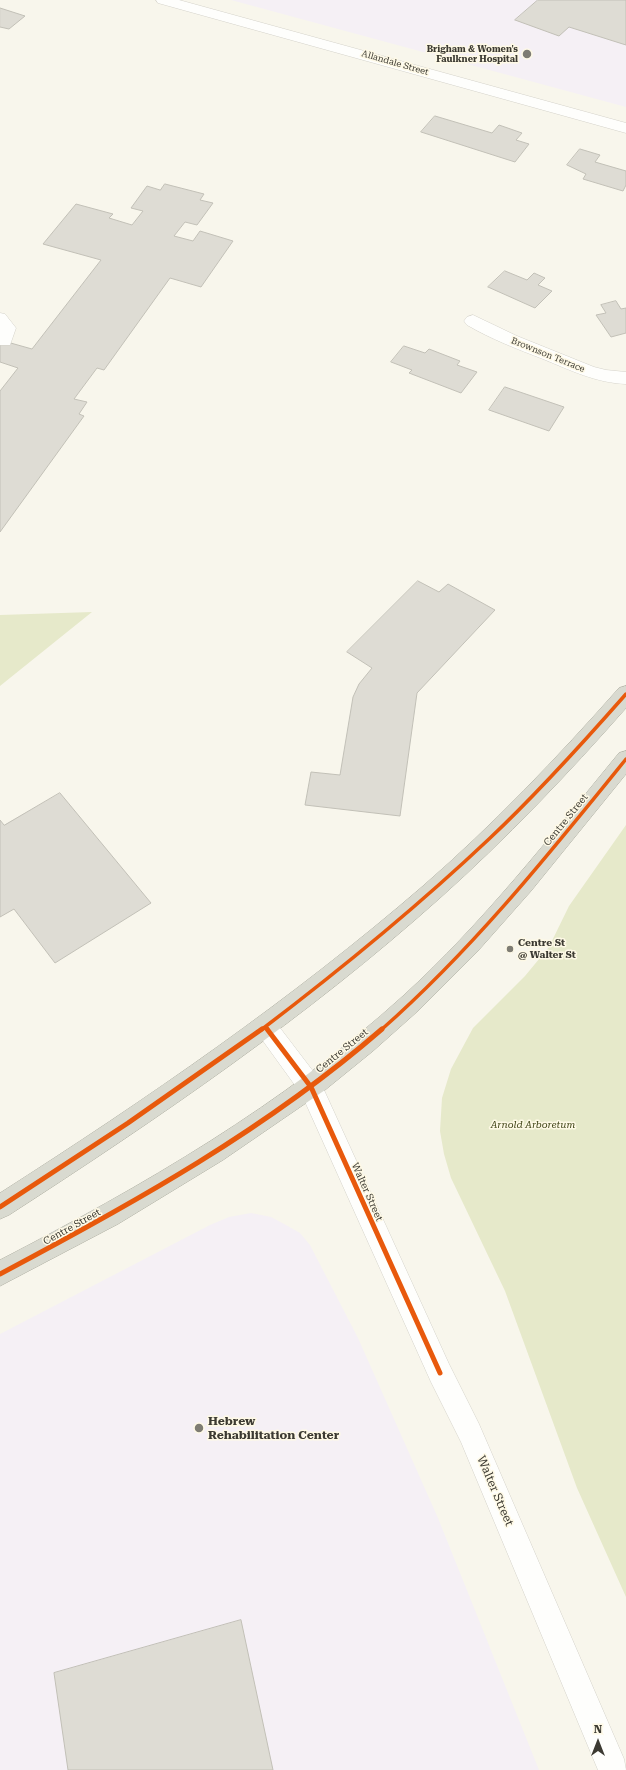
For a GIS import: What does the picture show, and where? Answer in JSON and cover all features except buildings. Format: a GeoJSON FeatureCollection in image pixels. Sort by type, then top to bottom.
{"type":"FeatureCollection","features":[{"type":"Feature","properties":{"kind":"highway"},"geometry":{"type":"LineString","coordinates":[[0,1207],[142,1115],[266,1027],[380,936],[490,838],[559,767],[626,694]]}},
{"type":"Feature","properties":{"kind":"highway","name":"Centre Street"},"geometry":{"type":"LineString","coordinates":[[0,1274],[81,1231],[184,1172],[311,1087],[411,1003],[465,950],[569,829],[626,759]]}},
{"type":"Feature","properties":{"kind":"street","name":"Allandale Street"},"geometry":{"type":"LineString","coordinates":[[163,0],[626,128]]}},
{"type":"Feature","properties":{"kind":"street","name":"Brownson Terrace"},"geometry":{"type":"LineString","coordinates":[[473,321],[512,341],[607,378],[626,378]]}},
{"type":"Feature","properties":{"kind":"street","name":"Walter Street"},"geometry":{"type":"LineString","coordinates":[[266,1027],[311,1087],[437,1366],[470,1433],[614,1770]]}},
{"type":"Feature","properties":{"kind":"lane"},"geometry":{"type":"LineString","coordinates":[[0,318],[8,328],[4,341]]}},
{"type":"Feature","properties":{"kind":"shaded area","name":"Brigham & Women's Faulkner Hospital"},"geometry":{"type":"Polygon","coordinates":[[[231,0],[626,0],[626,107],[231,0]]]}},
{"type":"Feature","properties":{"kind":"shaded area","name":"Hebrew Rehabilitation Center"},"geometry":{"type":"Polygon","coordinates":[[[251,1213],[271,1217],[286,1225],[300,1233],[310,1245],[358,1338],[438,1518],[539,1770],[0,1770],[0,1334],[210,1225],[229,1217],[251,1213]]]}},
{"type":"Feature","properties":{"kind":"green space"},"geometry":{"type":"Polygon","coordinates":[[[92,612],[0,686],[0,615],[92,612]]]}},
{"type":"Feature","properties":{"kind":"green space","name":"Arnold Arboretum"},"geometry":{"type":"Polygon","coordinates":[[[626,825],[626,1597],[577,1488],[505,1291],[451,1178],[444,1154],[440,1131],[442,1098],[451,1069],[473,1028],[525,976],[549,947],[569,906],[626,825]]]}},
{"type":"Feature","properties":{"kind":"cycle path"},"geometry":{"type":"LineString","coordinates":[[0,1207],[64,1166],[191,1080],[315,989],[374,941],[433,891],[507,822],[559,768],[626,694]]}},
{"type":"Feature","properties":{"kind":"cycle path"},"geometry":{"type":"LineString","coordinates":[[0,1274],[109,1215],[215,1152],[266,1118],[365,1044],[411,1003],[469,945],[523,885],[626,759]]}},
{"type":"Feature","properties":{"kind":"cycle path"},"geometry":{"type":"LineString","coordinates":[[266,1027],[311,1087],[440,1373]]}},
{"type":"Feature","properties":{"kind":"place","name":"Brigham & Women's Faulkner Hospital"},"geometry":{"type":"Point","coordinates":[527,54]}},
{"type":"Feature","properties":{"kind":"place","name":"Centre St @ Walter St"},"geometry":{"type":"Point","coordinates":[510,949]}},
{"type":"Feature","properties":{"kind":"place","name":"Hebrew Rehabilitation Center"},"geometry":{"type":"Point","coordinates":[199,1428]}}]}
